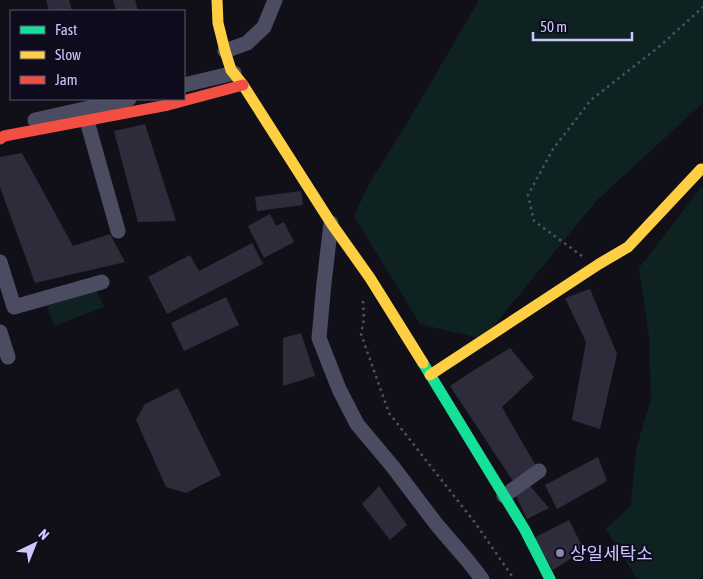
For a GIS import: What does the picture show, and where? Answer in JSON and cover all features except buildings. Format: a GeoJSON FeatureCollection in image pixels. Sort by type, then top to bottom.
{"type":"FeatureCollection","features":[{"type":"Feature","properties":{"kind":"street"},"geometry":{"type":"LineString","coordinates":[[217,0],[218,23],[231,70],[370,278],[525,530],[550,579]]}},
{"type":"Feature","properties":{"kind":"street"},"geometry":{"type":"LineString","coordinates":[[225,51],[247,42],[264,28],[275,0]]}},
{"type":"Feature","properties":{"kind":"street"},"geometry":{"type":"LineString","coordinates":[[185,85],[238,79]]}},
{"type":"Feature","properties":{"kind":"street"},"geometry":{"type":"LineString","coordinates":[[185,99],[238,79]]}},
{"type":"Feature","properties":{"kind":"street"},"geometry":{"type":"LineString","coordinates":[[0,127],[103,102],[120,100]]}},
{"type":"Feature","properties":{"kind":"street"},"geometry":{"type":"LineString","coordinates":[[0,139],[4,136],[168,105],[181,100]]}},
{"type":"Feature","properties":{"kind":"street"},"geometry":{"type":"LineString","coordinates":[[87,121],[118,231]]}},
{"type":"Feature","properties":{"kind":"street"},"geometry":{"type":"LineString","coordinates":[[430,375],[628,246],[701,169]]}},
{"type":"Feature","properties":{"kind":"street"},"geometry":{"type":"LineString","coordinates":[[332,223],[324,282],[320,338],[338,389],[358,424],[482,579]]}},
{"type":"Feature","properties":{"kind":"street"},"geometry":{"type":"LineString","coordinates":[[0,262],[14,307],[102,282]]}},
{"type":"Feature","properties":{"kind":"street"},"geometry":{"type":"LineString","coordinates":[[0,332],[8,357]]}},
{"type":"Feature","properties":{"kind":"street"},"geometry":{"type":"LineString","coordinates":[[504,496],[539,471]]}},
{"type":"Feature","properties":{"kind":"path"},"geometry":{"type":"LineString","coordinates":[[597,266],[534,222],[528,194],[553,149],[591,100],[660,46],[703,7]]}},
{"type":"Feature","properties":{"kind":"path"},"geometry":{"type":"LineString","coordinates":[[370,278],[363,296],[364,319],[361,334],[389,412],[476,524],[514,579]]}},
{"type":"Feature","properties":{"kind":"green space"},"geometry":{"type":"Polygon","coordinates":[[[479,0],[703,0],[703,103],[597,200],[483,339],[420,324],[354,216],[370,182],[406,125],[479,0]]]}},
{"type":"Feature","properties":{"kind":"green space"},"geometry":{"type":"Polygon","coordinates":[[[703,185],[703,576],[698,579],[637,579],[606,529],[631,505],[636,449],[651,400],[649,337],[639,268],[703,185]]]}},
{"type":"Feature","properties":{"kind":"green space"},"geometry":{"type":"Polygon","coordinates":[[[96,290],[104,307],[54,326],[47,306],[96,290]]]}},
{"type":"Feature","properties":{"kind":"traffic: fast"},"geometry":{"type":"LineString","coordinates":[[423,363],[525,530],[550,579]]}},
{"type":"Feature","properties":{"kind":"traffic: slow"},"geometry":{"type":"LineString","coordinates":[[217,0],[218,23],[231,70],[243,85],[331,223],[370,278],[423,363]]}},
{"type":"Feature","properties":{"kind":"traffic: slow"},"geometry":{"type":"LineString","coordinates":[[430,375],[628,247],[701,169]]}},
{"type":"Feature","properties":{"kind":"traffic: jam"},"geometry":{"type":"LineString","coordinates":[[0,139],[4,136],[168,105],[243,85]]}},
{"type":"Feature","properties":{"kind":"place","name":"상일세탁소"},"geometry":{"type":"Point","coordinates":[560,553]}}]}
